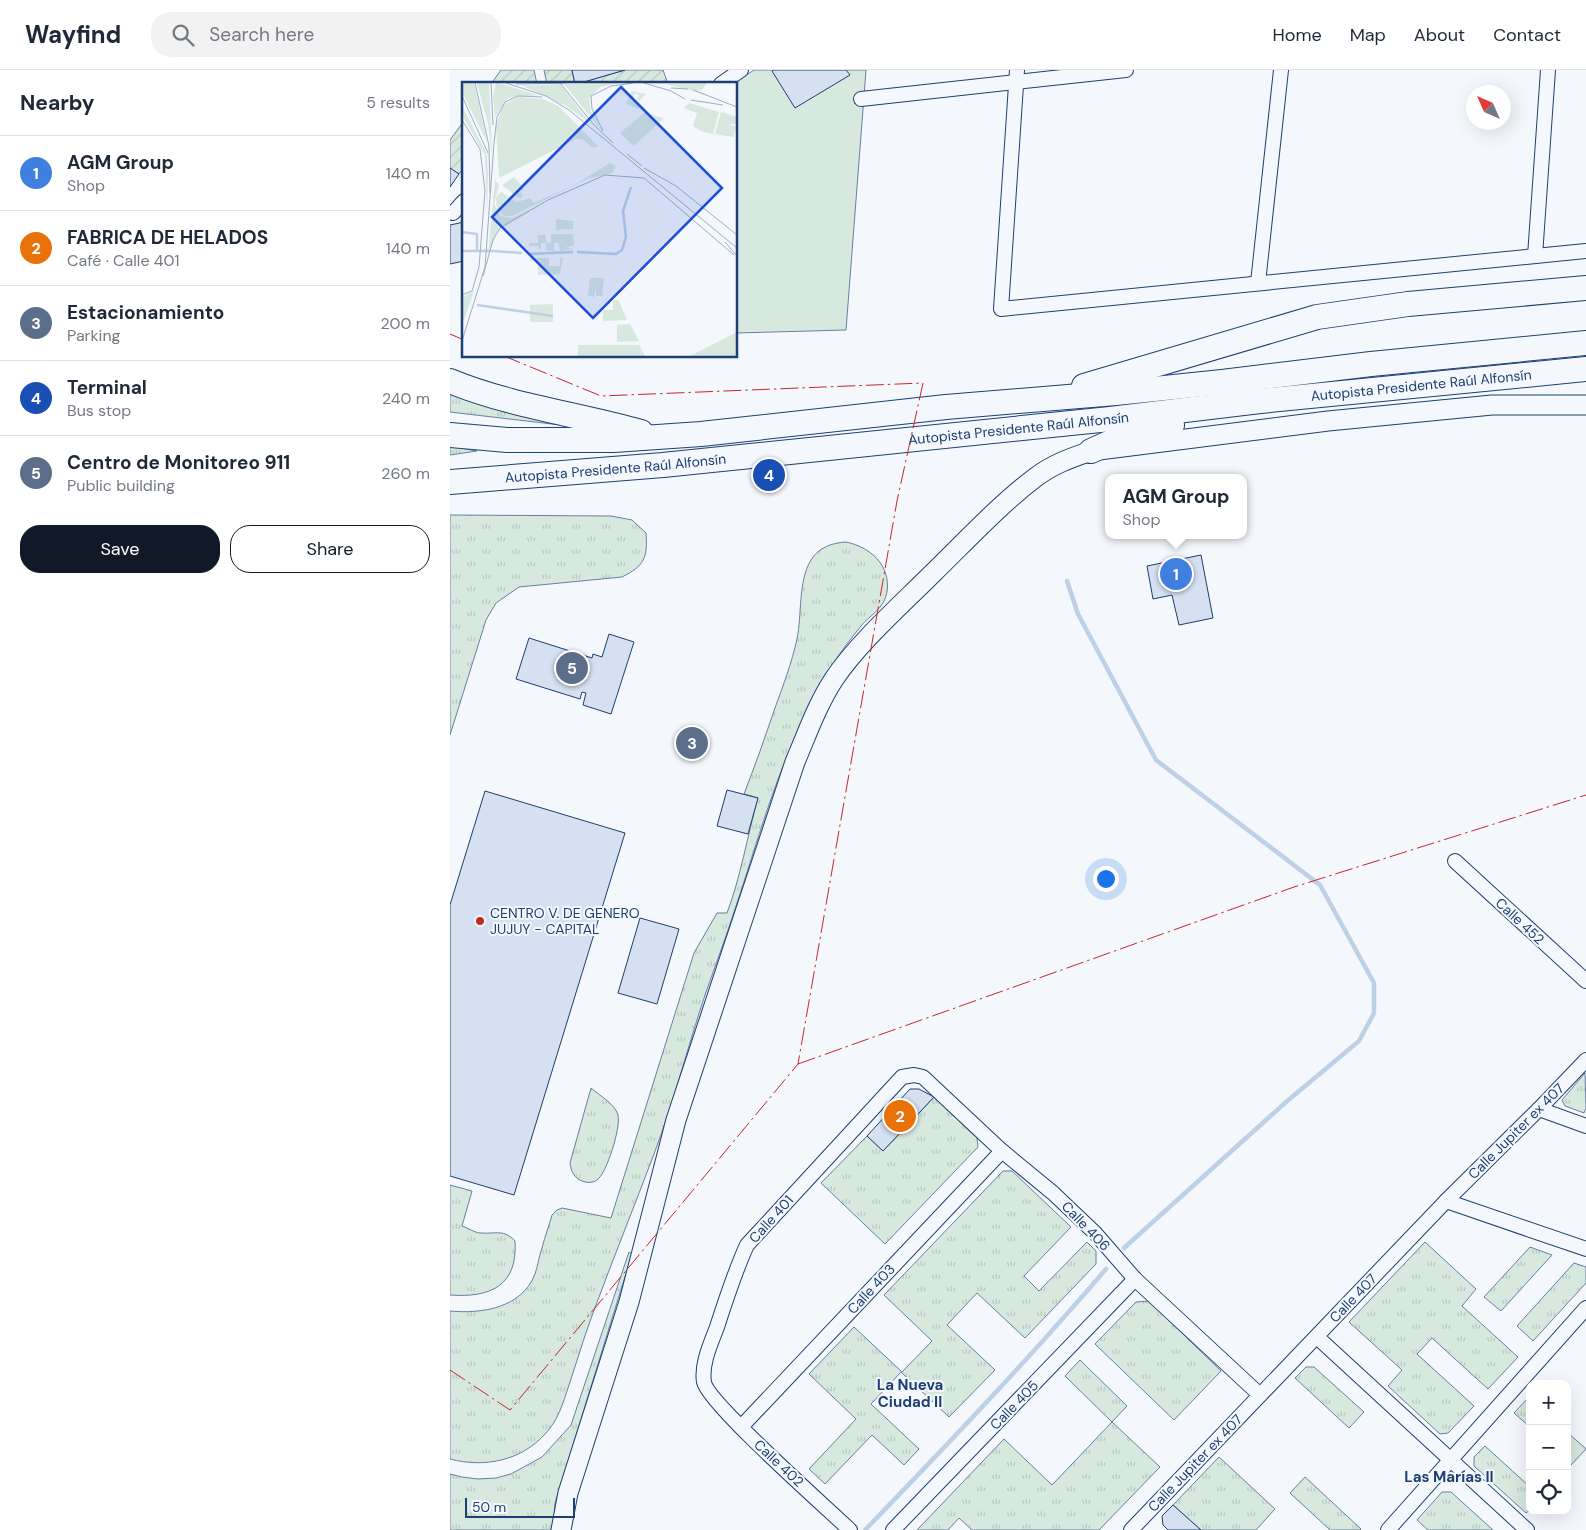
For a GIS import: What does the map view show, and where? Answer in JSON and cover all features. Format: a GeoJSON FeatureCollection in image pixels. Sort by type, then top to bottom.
{"type":"FeatureCollection","features":[{"type":"Feature","properties":{"kind":"highway"},"geometry":{"type":"LineString","coordinates":[[1035,400],[1317,317],[1408,304],[1586,288]]}},
{"type":"Feature","properties":{"kind":"highway","name":"Autopista Presidente Raúl Alfonsín"},"geometry":{"type":"LineString","coordinates":[[450,435],[507,440],[614,440],[701,434],[946,407],[1222,382],[1450,355],[1586,343]]}},
{"type":"Feature","properties":{"kind":"highway","name":"Autopista Presidente Raúl Alfonsín"},"geometry":{"type":"LineString","coordinates":[[450,482],[663,465],[1110,420],[1260,401],[1586,369]]}},
{"type":"Feature","properties":{"kind":"highway"},"geometry":{"type":"LineString","coordinates":[[450,381],[498,399],[609,423],[657,437]]}},
{"type":"Feature","properties":{"kind":"highway"},"geometry":{"type":"LineString","coordinates":[[1091,451],[1122,436],[1221,415],[1260,401]]}},
{"type":"Feature","properties":{"kind":"street"},"geometry":{"type":"LineString","coordinates":[[724,82],[741,70]]}},
{"type":"Feature","properties":{"kind":"street"},"geometry":{"type":"LineString","coordinates":[[861,99],[1017,76],[1126,70]]}},
{"type":"Feature","properties":{"kind":"street"},"geometry":{"type":"LineString","coordinates":[[1258,283],[1281,70]]}},
{"type":"Feature","properties":{"kind":"street"},"geometry":{"type":"LineString","coordinates":[[1534,256],[1548,70]]}},
{"type":"Feature","properties":{"kind":"street"},"geometry":{"type":"LineString","coordinates":[[1017,76],[1001,309],[1586,251]]}},
{"type":"Feature","properties":{"kind":"street"},"geometry":{"type":"LineString","coordinates":[[454,213],[462,204]]}},
{"type":"Feature","properties":{"kind":"street"},"geometry":{"type":"LineString","coordinates":[[561,1530],[570,1485],[629,1302],[676,1120],[795,762],[817,709],[834,679],[850,658],[896,609],[1036,476],[1059,462],[1091,451],[1328,421],[1492,405],[1586,405]]}},
{"type":"Feature","properties":{"kind":"street","name":"Calle 452"},"geometry":{"type":"LineString","coordinates":[[1455,861],[1586,981]]}},
{"type":"Feature","properties":{"kind":"street","name":"Calle Jupiter ex 407"},"geometry":{"type":"LineString","coordinates":[[1446,1201],[1586,1060]]}},
{"type":"Feature","properties":{"kind":"street","name":"Calle 406"},"geometry":{"type":"LineString","coordinates":[[902,1078],[914,1074],[923,1077],[1002,1151],[1053,1193],[1095,1233],[1135,1279],[1260,1395]]}},
{"type":"Feature","properties":{"kind":"street","name":"Calle 401"},"geometry":{"type":"LineString","coordinates":[[710,1394],[704,1382],[705,1363],[737,1266],[748,1245],[902,1078]]}},
{"type":"Feature","properties":{"kind":"street"},"geometry":{"type":"LineString","coordinates":[[1539,1109],[1586,1126]]}},
{"type":"Feature","properties":{"kind":"street","name":"Calle 403"},"geometry":{"type":"LineString","coordinates":[[741,1427],[1002,1151]]}},
{"type":"Feature","properties":{"kind":"street"},"geometry":{"type":"LineString","coordinates":[[1446,1201],[1586,1249]]}},
{"type":"Feature","properties":{"kind":"street","name":"Calle 407"},"geometry":{"type":"LineString","coordinates":[[1260,1395],[1446,1201]]}},
{"type":"Feature","properties":{"kind":"street","name":"Calle 405"},"geometry":{"type":"LineString","coordinates":[[893,1530],[1135,1279]]}},
{"type":"Feature","properties":{"kind":"street"},"geometry":{"type":"LineString","coordinates":[[1388,1530],[1586,1308]]}},
{"type":"Feature","properties":{"kind":"street"},"geometry":{"type":"LineString","coordinates":[[1317,1336],[1527,1530]]}},
{"type":"Feature","properties":{"kind":"street","name":"Calle 402"},"geometry":{"type":"LineString","coordinates":[[710,1394],[741,1427],[850,1530]]}},
{"type":"Feature","properties":{"kind":"street","name":"Calle Jupiter ex 407"},"geometry":{"type":"LineString","coordinates":[[1136,1525],[1260,1395]]}},
{"type":"Feature","properties":{"kind":"street"},"geometry":{"type":"LineString","coordinates":[[1136,1525],[1151,1530]]}},
{"type":"Feature","properties":{"kind":"green space"},"geometry":{"type":"Polygon","coordinates":[[[501,70],[534,70],[537,82],[492,82],[501,70]]]}},
{"type":"Feature","properties":{"kind":"green space"},"geometry":{"type":"Polygon","coordinates":[[[544,70],[572,70],[575,82],[547,82],[544,70]]]}},
{"type":"Feature","properties":{"kind":"green space"},"geometry":{"type":"Polygon","coordinates":[[[625,70],[663,70],[667,82],[584,82],[625,70]]]}},
{"type":"Feature","properties":{"kind":"green space"},"geometry":{"type":"Polygon","coordinates":[[[754,70],[866,70],[846,330],[738,333],[738,82],[736,82],[754,70]]]}},
{"type":"Feature","properties":{"kind":"green space"},"geometry":{"type":"Polygon","coordinates":[[[462,124],[462,170],[459,174],[450,168],[450,140],[462,124]]]}},
{"type":"Feature","properties":{"kind":"green space"},"geometry":{"type":"Polygon","coordinates":[[[450,392],[586,428],[450,412],[450,392]]]}},
{"type":"Feature","properties":{"kind":"green space"},"geometry":{"type":"Polygon","coordinates":[[[450,446],[477,451],[450,455],[450,446]]]}},
{"type":"Feature","properties":{"kind":"green space"},"geometry":{"type":"Polygon","coordinates":[[[450,515],[611,516],[632,520],[646,533],[646,549],[640,565],[622,577],[519,587],[496,603],[486,620],[450,735],[450,515]]]}},
{"type":"Feature","properties":{"kind":"green space"},"geometry":{"type":"Polygon","coordinates":[[[846,542],[863,548],[877,559],[886,574],[887,592],[883,603],[854,635],[818,687],[786,759],[706,992],[661,1134],[593,1313],[560,1411],[550,1429],[525,1451],[501,1460],[489,1462],[463,1462],[450,1459],[450,1311],[488,1310],[521,1295],[535,1274],[552,1215],[557,1210],[562,1208],[611,1218],[694,953],[717,913],[727,913],[736,885],[758,798],[744,794],[793,656],[799,630],[802,588],[807,568],[814,556],[822,549],[836,543],[846,542]]]}},
{"type":"Feature","properties":{"kind":"green space"},"geometry":{"type":"Polygon","coordinates":[[[1585,1073],[1586,1108],[1584,1113],[1565,1106],[1562,1100],[1585,1073]]]}},
{"type":"Feature","properties":{"kind":"green space"},"geometry":{"type":"Polygon","coordinates":[[[591,1088],[614,1107],[618,1115],[618,1121],[615,1139],[605,1169],[594,1182],[584,1182],[575,1176],[570,1163],[591,1088]]]}},
{"type":"Feature","properties":{"kind":"green space"},"geometry":{"type":"Polygon","coordinates":[[[934,1097],[977,1138],[978,1147],[885,1244],[821,1183],[867,1136],[883,1151],[934,1097]]]}},
{"type":"Feature","properties":{"kind":"green space"},"geometry":{"type":"Polygon","coordinates":[[[1003,1171],[1012,1171],[1071,1227],[1024,1276],[1039,1291],[1087,1242],[1096,1251],[1096,1264],[1025,1338],[977,1293],[947,1325],[995,1370],[949,1417],[901,1372],[871,1404],[919,1449],[904,1465],[872,1435],[825,1484],[809,1469],[856,1419],[809,1374],[854,1327],[902,1372],[932,1341],[884,1295],[1003,1171]]]}},
{"type":"Feature","properties":{"kind":"green space"},"geometry":{"type":"Polygon","coordinates":[[[450,1185],[472,1191],[462,1226],[479,1233],[503,1233],[515,1241],[515,1256],[512,1269],[499,1286],[489,1291],[477,1294],[450,1295],[450,1185]]]}},
{"type":"Feature","properties":{"kind":"green space"},"geometry":{"type":"Polygon","coordinates":[[[1425,1242],[1476,1289],[1462,1306],[1518,1357],[1488,1389],[1432,1338],[1417,1354],[1474,1406],[1448,1433],[1440,1434],[1388,1386],[1402,1370],[1349,1322],[1425,1242]]]}},
{"type":"Feature","properties":{"kind":"green space"},"geometry":{"type":"Polygon","coordinates":[[[1530,1247],[1552,1255],[1501,1311],[1484,1297],[1530,1247]]]}},
{"type":"Feature","properties":{"kind":"green space"},"geometry":{"type":"Polygon","coordinates":[[[629,1252],[632,1254],[555,1503],[553,1530],[450,1530],[450,1474],[478,1479],[496,1478],[511,1474],[542,1457],[571,1425],[629,1252]]]}},
{"type":"Feature","properties":{"kind":"green space"},"geometry":{"type":"Polygon","coordinates":[[[1574,1263],[1586,1267],[1586,1283],[1533,1341],[1517,1326],[1574,1263]]]}},
{"type":"Feature","properties":{"kind":"green space"},"geometry":{"type":"Polygon","coordinates":[[[1149,1301],[1221,1371],[1174,1420],[1095,1344],[1136,1302],[1149,1301]]]}},
{"type":"Feature","properties":{"kind":"green space"},"geometry":{"type":"Polygon","coordinates":[[[1080,1360],[1127,1406],[1112,1422],[1065,1376],[1080,1360]]]}},
{"type":"Feature","properties":{"kind":"green space"},"geometry":{"type":"Polygon","coordinates":[[[1306,1367],[1314,1367],[1364,1412],[1349,1428],[1295,1378],[1306,1367]]]}},
{"type":"Feature","properties":{"kind":"green space"},"geometry":{"type":"Polygon","coordinates":[[[1526,1400],[1526,1424],[1514,1413],[1526,1400]]]}},
{"type":"Feature","properties":{"kind":"green space"},"geometry":{"type":"Polygon","coordinates":[[[1112,1422],[1160,1467],[1099,1530],[972,1530],[959,1518],[948,1530],[917,1530],[1004,1439],[1052,1485],[1112,1422]]]}},
{"type":"Feature","properties":{"kind":"green space"},"geometry":{"type":"Polygon","coordinates":[[[1571,1436],[1586,1449],[1571,1465],[1571,1436]]]}},
{"type":"Feature","properties":{"kind":"green space"},"geometry":{"type":"Polygon","coordinates":[[[1485,1446],[1526,1483],[1526,1513],[1474,1466],[1474,1457],[1485,1446]]]}},
{"type":"Feature","properties":{"kind":"green space"},"geometry":{"type":"Polygon","coordinates":[[[1219,1457],[1275,1509],[1256,1530],[1201,1530],[1173,1505],[1219,1457]]]}},
{"type":"Feature","properties":{"kind":"green space"},"geometry":{"type":"Polygon","coordinates":[[[1305,1477],[1361,1529],[1330,1530],[1290,1493],[1305,1477]]]}},
{"type":"Feature","properties":{"kind":"green space"},"geometry":{"type":"Polygon","coordinates":[[[1442,1492],[1451,1492],[1493,1530],[1428,1530],[1417,1520],[1442,1492]]]}},
{"type":"Feature","properties":{"kind":"building"},"geometry":{"type":"Polygon","coordinates":[[[572,70],[625,70],[584,82],[575,82],[572,70]]]}},
{"type":"Feature","properties":{"kind":"building"},"geometry":{"type":"Polygon","coordinates":[[[846,70],[850,75],[795,108],[772,71],[846,70]]]}},
{"type":"Feature","properties":{"kind":"building"},"geometry":{"type":"Polygon","coordinates":[[[450,168],[459,174],[450,187],[450,168]]]}},
{"type":"Feature","properties":{"kind":"building"},"geometry":{"type":"Polygon","coordinates":[[[462,222],[462,261],[450,264],[450,225],[462,222]]]}},
{"type":"Feature","properties":{"kind":"building"},"geometry":{"type":"Polygon","coordinates":[[[1201,555],[1213,618],[1179,625],[1172,595],[1153,599],[1147,566],[1201,555]]]}},
{"type":"Feature","properties":{"kind":"building"},"geometry":{"type":"Polygon","coordinates":[[[609,634],[634,642],[611,714],[583,705],[586,693],[582,692],[580,699],[516,679],[529,638],[592,658],[593,654],[602,657],[609,634]]]}},
{"type":"Feature","properties":{"kind":"building"},"geometry":{"type":"Polygon","coordinates":[[[727,790],[758,798],[748,834],[717,826],[727,790]]]}},
{"type":"Feature","properties":{"kind":"building"},"geometry":{"type":"Polygon","coordinates":[[[485,791],[625,833],[514,1195],[450,1176],[450,905],[485,791]]]}},
{"type":"Feature","properties":{"kind":"building"},"geometry":{"type":"Polygon","coordinates":[[[640,918],[679,929],[657,1004],[618,993],[640,918]]]}},
{"type":"Feature","properties":{"kind":"building"},"geometry":{"type":"Polygon","coordinates":[[[910,1089],[919,1089],[934,1097],[883,1151],[867,1136],[910,1089]]]}},
{"type":"Feature","properties":{"kind":"building"},"geometry":{"type":"Polygon","coordinates":[[[1173,1505],[1201,1530],[1168,1530],[1163,1525],[1162,1516],[1173,1505]]]}},
{"type":"Feature","properties":{"kind":"waterway"},"geometry":{"type":"LineString","coordinates":[[1067,581],[1078,614],[1156,760],[1320,885],[1374,983],[1374,1013],[1359,1041],[1286,1102],[1124,1248]]}},
{"type":"Feature","properties":{"kind":"waterway"},"geometry":{"type":"LineString","coordinates":[[865,1530],[1018,1369],[1106,1269]]}},
{"type":"Feature","properties":{"kind":"power"},"geometry":{"type":"LineString","coordinates":[[450,334],[462,339]]}},
{"type":"Feature","properties":{"kind":"power"},"geometry":{"type":"LineString","coordinates":[[450,1370],[510,1410],[798,1064],[897,501],[923,383],[601,396],[509,358]]}},
{"type":"Feature","properties":{"kind":"power"},"geometry":{"type":"LineString","coordinates":[[798,1064],[1294,887],[1586,795]]}},
{"type":"Feature","properties":{"kind":"place","name":"Terminal"},"geometry":{"type":"Point","coordinates":[769,475]}},
{"type":"Feature","properties":{"kind":"place","name":"AGM Group"},"geometry":{"type":"Point","coordinates":[1176,574]}},
{"type":"Feature","properties":{"kind":"place","name":"Centro de Monitoreo 911"},"geometry":{"type":"Point","coordinates":[572,668]}},
{"type":"Feature","properties":{"kind":"place","name":"Estacionamiento"},"geometry":{"type":"Point","coordinates":[692,743]}},
{"type":"Feature","properties":{"kind":"place","name":"CENTRO V. DE GENERO JUJUY - CAPITAL"},"geometry":{"type":"Point","coordinates":[480,921]}},
{"type":"Feature","properties":{"kind":"place","name":"FABRICA DE HELADOS"},"geometry":{"type":"Point","coordinates":[900,1116]}},
{"type":"Feature","properties":{"kind":"district","name":"La Nueva Ciudad II"},"geometry":{"type":"Point","coordinates":[910,1394]}},
{"type":"Feature","properties":{"kind":"district","name":"Las Marías II"},"geometry":{"type":"Point","coordinates":[1449,1477]}}]}
